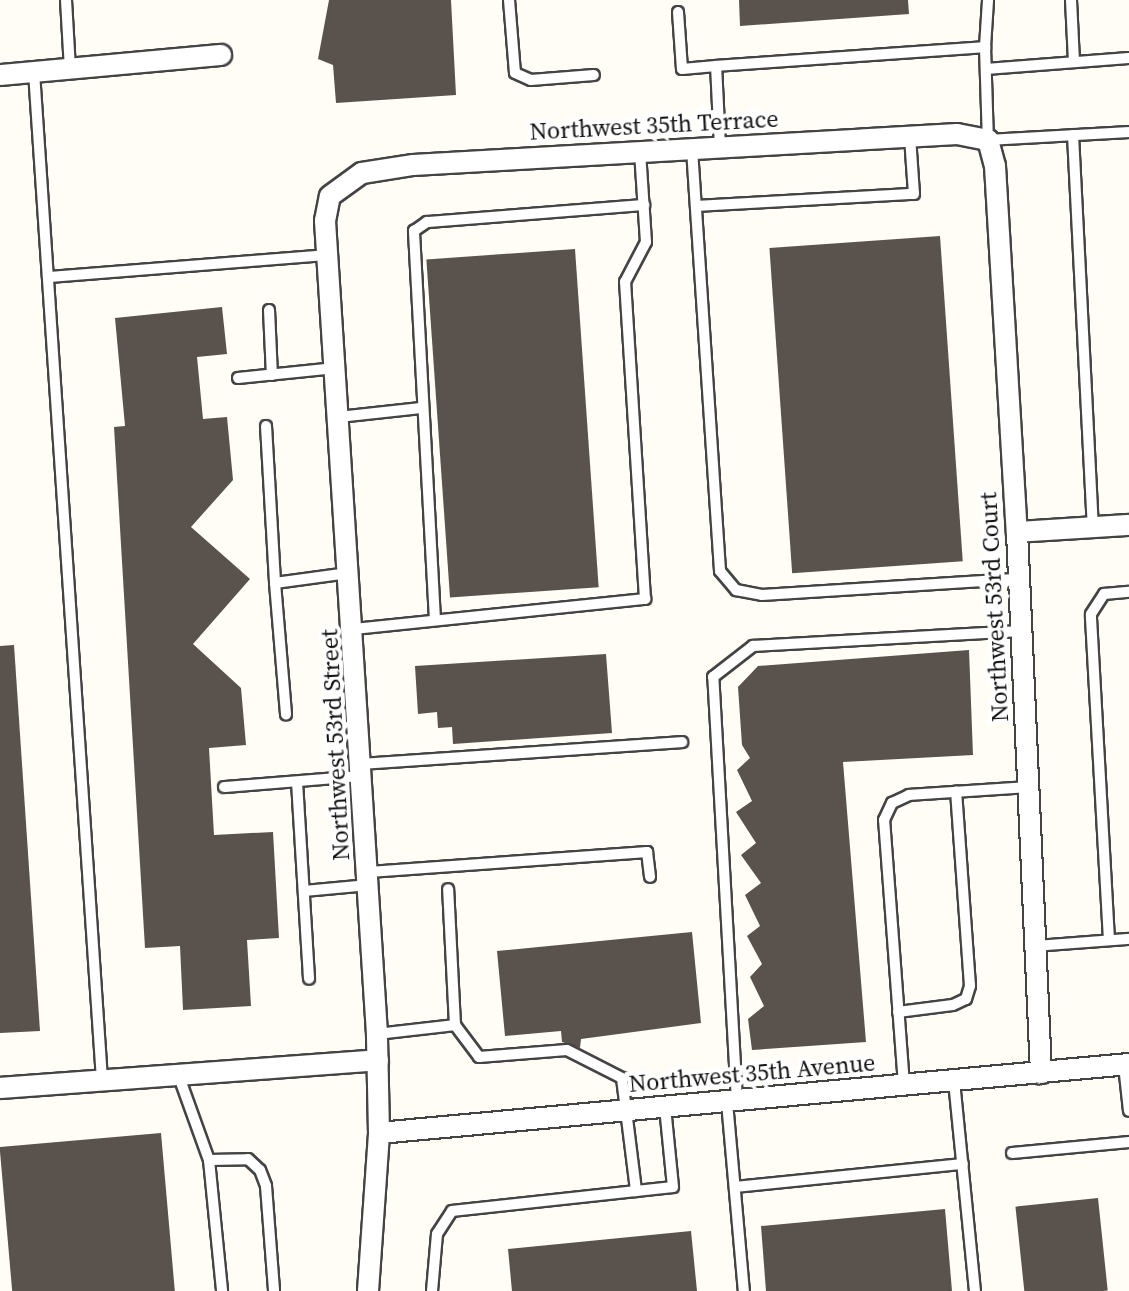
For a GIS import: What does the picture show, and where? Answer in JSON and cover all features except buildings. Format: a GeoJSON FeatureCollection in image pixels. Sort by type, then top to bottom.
{"type":"FeatureCollection","features":[{"type":"Feature","properties":{"kind":"street"},"geometry":{"type":"LineString","coordinates":[[0,75],[221,55]]}},
{"type":"Feature","properties":{"kind":"street","name":"Northwest 35th Terrace"},"geometry":{"type":"LineString","coordinates":[[330,196],[362,173],[413,165],[957,134],[988,140]]}},
{"type":"Feature","properties":{"kind":"street","name":"Northwest 53rd Court"},"geometry":{"type":"LineString","coordinates":[[988,140],[995,166],[1017,532],[1041,1073]]}},
{"type":"Feature","properties":{"kind":"street","name":"Northwest 53rd Street"},"geometry":{"type":"LineString","coordinates":[[330,196],[325,221],[354,629],[378,1060],[379,1133],[368,1291]]}},
{"type":"Feature","properties":{"kind":"street"},"geometry":{"type":"LineString","coordinates":[[1017,532],[1129,525]]}},
{"type":"Feature","properties":{"kind":"street"},"geometry":{"type":"LineString","coordinates":[[0,1088],[378,1060]]}},
{"type":"Feature","properties":{"kind":"street","name":"Northwest 35th Avenue"},"geometry":{"type":"LineString","coordinates":[[379,1133],[1127,1065]]}},
{"type":"Feature","properties":{"kind":"lane"},"geometry":{"type":"LineString","coordinates":[[66,0],[70,69]]}},
{"type":"Feature","properties":{"kind":"lane"},"geometry":{"type":"LineString","coordinates":[[509,0],[515,73],[531,80],[594,75]]}},
{"type":"Feature","properties":{"kind":"lane"},"geometry":{"type":"LineString","coordinates":[[988,0],[985,47],[988,140],[1129,132]]}},
{"type":"Feature","properties":{"kind":"lane"},"geometry":{"type":"LineString","coordinates":[[1071,0],[1074,62]]}},
{"type":"Feature","properties":{"kind":"lane"},"geometry":{"type":"LineString","coordinates":[[678,12],[682,69],[985,47]]}},
{"type":"Feature","properties":{"kind":"lane"},"geometry":{"type":"LineString","coordinates":[[986,69],[1129,58]]}},
{"type":"Feature","properties":{"kind":"lane"},"geometry":{"type":"LineString","coordinates":[[716,66],[720,147]]}},
{"type":"Feature","properties":{"kind":"lane"},"geometry":{"type":"LineString","coordinates":[[34,72],[102,1080]]}},
{"type":"Feature","properties":{"kind":"lane"},"geometry":{"type":"LineString","coordinates":[[1073,135],[1093,527]]}},
{"type":"Feature","properties":{"kind":"lane"},"geometry":{"type":"LineString","coordinates":[[696,206],[914,194],[910,137]]}},
{"type":"Feature","properties":{"kind":"lane"},"geometry":{"type":"LineString","coordinates":[[692,149],[720,571],[736,590],[762,595],[1019,579]]}},
{"type":"Feature","properties":{"kind":"lane"},"geometry":{"type":"LineString","coordinates":[[354,629],[645,599],[625,282],[646,242],[640,152]]}},
{"type":"Feature","properties":{"kind":"lane"},"geometry":{"type":"LineString","coordinates":[[435,620],[421,408],[414,231],[427,222],[644,205]]}},
{"type":"Feature","properties":{"kind":"lane"},"geometry":{"type":"LineString","coordinates":[[48,277],[327,255]]}},
{"type":"Feature","properties":{"kind":"lane"},"geometry":{"type":"LineString","coordinates":[[269,310],[272,375]]}},
{"type":"Feature","properties":{"kind":"lane"},"geometry":{"type":"LineString","coordinates":[[238,378],[335,368]]}},
{"type":"Feature","properties":{"kind":"lane"},"geometry":{"type":"LineString","coordinates":[[339,417],[421,408]]}},
{"type":"Feature","properties":{"kind":"lane"},"geometry":{"type":"LineString","coordinates":[[266,426],[286,715]]}},
{"type":"Feature","properties":{"kind":"lane"},"geometry":{"type":"LineString","coordinates":[[275,583],[350,573]]}},
{"type":"Feature","properties":{"kind":"lane"},"geometry":{"type":"LineString","coordinates":[[1109,940],[1091,614],[1104,594],[1129,592]]}},
{"type":"Feature","properties":{"kind":"lane"},"geometry":{"type":"LineString","coordinates":[[744,1291],[735,1187],[713,677],[753,646],[1021,631]]}},
{"type":"Feature","properties":{"kind":"lane"},"geometry":{"type":"LineString","coordinates":[[224,787],[297,782],[362,770],[682,742]]}},
{"type":"Feature","properties":{"kind":"lane"},"geometry":{"type":"LineString","coordinates":[[297,782],[309,979]]}},
{"type":"Feature","properties":{"kind":"lane"},"geometry":{"type":"LineString","coordinates":[[904,1085],[884,820],[892,803],[909,795],[1028,787]]}},
{"type":"Feature","properties":{"kind":"lane"},"geometry":{"type":"LineString","coordinates":[[898,1012],[953,1005],[966,999],[970,986],[956,792]]}},
{"type":"Feature","properties":{"kind":"lane"},"geometry":{"type":"LineString","coordinates":[[304,891],[369,879],[647,852],[650,877]]}},
{"type":"Feature","properties":{"kind":"lane"},"geometry":{"type":"LineString","coordinates":[[448,889],[455,1025],[479,1057],[567,1050],[622,1078],[636,1191]]}},
{"type":"Feature","properties":{"kind":"lane"},"geometry":{"type":"LineString","coordinates":[[1035,946],[1129,939]]}},
{"type":"Feature","properties":{"kind":"lane"},"geometry":{"type":"LineString","coordinates":[[377,1034],[455,1025]]}},
{"type":"Feature","properties":{"kind":"lane"},"geometry":{"type":"LineString","coordinates":[[1127,1065],[1129,1111]]}},
{"type":"Feature","properties":{"kind":"lane"},"geometry":{"type":"LineString","coordinates":[[178,1074],[209,1160],[222,1291]]}},
{"type":"Feature","properties":{"kind":"lane"},"geometry":{"type":"LineString","coordinates":[[954,1081],[975,1291]]}},
{"type":"Feature","properties":{"kind":"lane"},"geometry":{"type":"LineString","coordinates":[[432,1291],[437,1234],[452,1211],[673,1187],[665,1107]]}},
{"type":"Feature","properties":{"kind":"lane"},"geometry":{"type":"LineString","coordinates":[[1012,1153],[1129,1142]]}},
{"type":"Feature","properties":{"kind":"lane"},"geometry":{"type":"LineString","coordinates":[[209,1160],[248,1159],[260,1170],[266,1186],[274,1291]]}},
{"type":"Feature","properties":{"kind":"lane"},"geometry":{"type":"LineString","coordinates":[[735,1187],[963,1164]]}}]}
